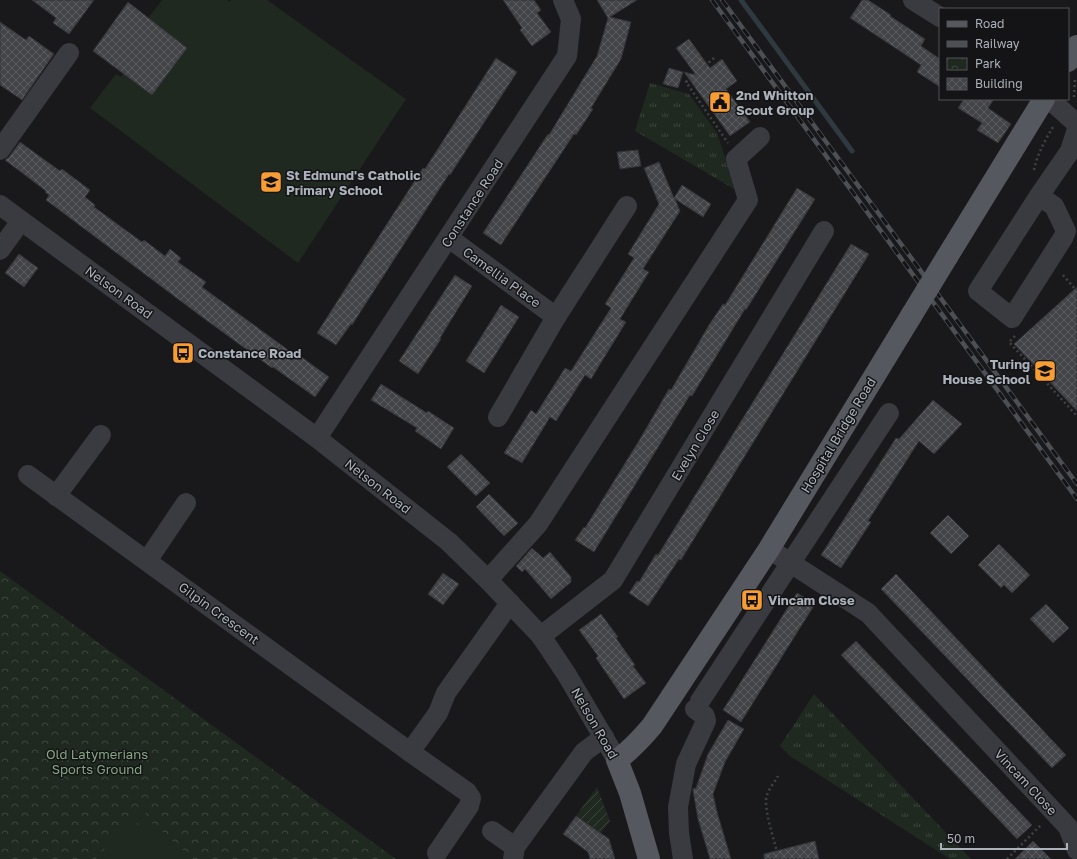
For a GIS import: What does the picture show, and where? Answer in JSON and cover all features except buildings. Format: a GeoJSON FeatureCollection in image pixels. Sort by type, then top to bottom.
{"type":"FeatureCollection","features":[{"type":"Feature","properties":{"kind":"main road"},"geometry":{"type":"LineString","coordinates":[[1072,66],[1077,46]]}},
{"type":"Feature","properties":{"kind":"main road","name":"Hospital Bridge Road"},"geometry":{"type":"LineString","coordinates":[[617,760],[639,742],[652,726],[769,549],[1043,100]]}},
{"type":"Feature","properties":{"kind":"main road","name":"Nelson Road"},"geometry":{"type":"LineString","coordinates":[[617,760],[630,793],[649,859]]}},
{"type":"Feature","properties":{"kind":"street","name":"Constance Road"},"geometry":{"type":"LineString","coordinates":[[317,438],[567,56],[571,20],[563,0]]}},
{"type":"Feature","properties":{"kind":"street"},"geometry":{"type":"LineString","coordinates":[[913,0],[939,16]]}},
{"type":"Feature","properties":{"kind":"street"},"geometry":{"type":"LineString","coordinates":[[0,150],[69,53]]}},
{"type":"Feature","properties":{"kind":"street"},"geometry":{"type":"LineString","coordinates":[[1051,100],[1077,124]]}},
{"type":"Feature","properties":{"kind":"street"},"geometry":{"type":"LineString","coordinates":[[1039,196],[1054,206],[1066,231],[1012,318],[978,291],[1039,196],[1070,151],[1077,129]]}},
{"type":"Feature","properties":{"kind":"street"},"geometry":{"type":"LineString","coordinates":[[488,580],[538,524],[748,200],[736,159],[760,137]]}},
{"type":"Feature","properties":{"kind":"street","name":"Nelson Road"},"geometry":{"type":"LineString","coordinates":[[0,205],[317,438],[449,542],[488,580],[541,636],[567,675],[617,760]]}},
{"type":"Feature","properties":{"kind":"street"},"geometry":{"type":"LineString","coordinates":[[498,417],[556,317],[627,206]]}},
{"type":"Feature","properties":{"kind":"street"},"geometry":{"type":"LineString","coordinates":[[0,250],[21,221]]}},
{"type":"Feature","properties":{"kind":"street","name":"Evelyn Close"},"geometry":{"type":"LineString","coordinates":[[541,636],[613,580],[824,231]]}},
{"type":"Feature","properties":{"kind":"street","name":"Camellia Place"},"geometry":{"type":"LineString","coordinates":[[449,238],[556,317]]}},
{"type":"Feature","properties":{"kind":"street"},"geometry":{"type":"LineString","coordinates":[[683,859],[679,833],[678,807],[686,764],[706,721],[705,716],[698,705],[889,413]]}},
{"type":"Feature","properties":{"kind":"street"},"geometry":{"type":"LineString","coordinates":[[56,496],[101,435]]}},
{"type":"Feature","properties":{"kind":"street","name":"Gilpin Crescent"},"geometry":{"type":"LineString","coordinates":[[28,475],[467,792],[471,798],[469,806],[437,853]]}},
{"type":"Feature","properties":{"kind":"street"},"geometry":{"type":"LineString","coordinates":[[147,560],[186,503]]}},
{"type":"Feature","properties":{"kind":"street","name":"Vincam Close"},"geometry":{"type":"LineString","coordinates":[[769,549],[868,613],[1054,812],[1073,828],[1077,850]]}},
{"type":"Feature","properties":{"kind":"street"},"geometry":{"type":"LineString","coordinates":[[410,752],[438,713],[446,693],[510,603]]}},
{"type":"Feature","properties":{"kind":"street"},"geometry":{"type":"LineString","coordinates":[[492,832],[514,853],[584,752],[604,737]]}},
{"type":"Feature","properties":{"kind":"path"},"geometry":{"type":"LineString","coordinates":[[714,58],[686,82],[726,138],[736,159]]}},
{"type":"Feature","properties":{"kind":"path"},"geometry":{"type":"LineString","coordinates":[[1072,66],[1074,101]]}},
{"type":"Feature","properties":{"kind":"path"},"geometry":{"type":"LineString","coordinates":[[1059,281],[1066,270]]}},
{"type":"Feature","properties":{"kind":"path"},"geometry":{"type":"LineString","coordinates":[[1063,275],[1075,289]]}},
{"type":"Feature","properties":{"kind":"path"},"geometry":{"type":"LineString","coordinates":[[1018,333],[1009,342],[1077,416]]}},
{"type":"Feature","properties":{"kind":"path"},"geometry":{"type":"LineString","coordinates":[[778,776],[771,787],[766,800],[779,859]]}},
{"type":"Feature","properties":{"kind":"path"},"geometry":{"type":"LineString","coordinates":[[1007,859],[1054,812]]}},
{"type":"Feature","properties":{"kind":"green space","name":"St Edmund's Catholic Primary School"},"geometry":{"type":"Polygon","coordinates":[[[162,0],[227,0],[230,2],[231,0],[267,0],[406,99],[298,263],[90,108],[116,74],[121,77],[159,26],[148,18],[162,0]]]}},
{"type":"Feature","properties":{"kind":"green space"},"geometry":{"type":"Polygon","coordinates":[[[650,83],[689,94],[717,133],[736,190],[635,131],[650,83]]]}},
{"type":"Feature","properties":{"kind":"green space","name":"Old Latymerians Sports Ground"},"geometry":{"type":"Polygon","coordinates":[[[0,571],[396,859],[0,859],[0,571]]]}},
{"type":"Feature","properties":{"kind":"green space"},"geometry":{"type":"Polygon","coordinates":[[[814,694],[971,859],[950,859],[790,756],[780,746],[814,694]]]}},
{"type":"Feature","properties":{"kind":"green space"},"geometry":{"type":"Polygon","coordinates":[[[597,787],[610,821],[601,833],[576,816],[597,787]]]}},
{"type":"Feature","properties":{"kind":"green space"},"geometry":{"type":"Polygon","coordinates":[[[144,803],[150,808],[107,859],[96,859],[144,803]]]}},
{"type":"Feature","properties":{"kind":"green space"},"geometry":{"type":"Polygon","coordinates":[[[145,817],[193,859],[108,859],[145,817]]]}},
{"type":"Feature","properties":{"kind":"waterway"},"geometry":{"type":"LineString","coordinates":[[741,0],[852,151]]}},
{"type":"Feature","properties":{"kind":"railway"},"geometry":{"type":"LineString","coordinates":[[712,0],[1077,499]]}},
{"type":"Feature","properties":{"kind":"railway"},"geometry":{"type":"LineString","coordinates":[[722,0],[1077,484]]}},
{"type":"Feature","properties":{"kind":"place","name":"2nd Whitton Scout Group"},"geometry":{"type":"Point","coordinates":[720,102]}},
{"type":"Feature","properties":{"kind":"place","name":"St Edmund's Catholic Primary School"},"geometry":{"type":"Point","coordinates":[271,182]}},
{"type":"Feature","properties":{"kind":"place","name":"Constance Road"},"geometry":{"type":"Point","coordinates":[183,353]}},
{"type":"Feature","properties":{"kind":"place","name":"Turing House School"},"geometry":{"type":"Point","coordinates":[1045,371]}},
{"type":"Feature","properties":{"kind":"place","name":"Vincam Close"},"geometry":{"type":"Point","coordinates":[752,600]}}]}
